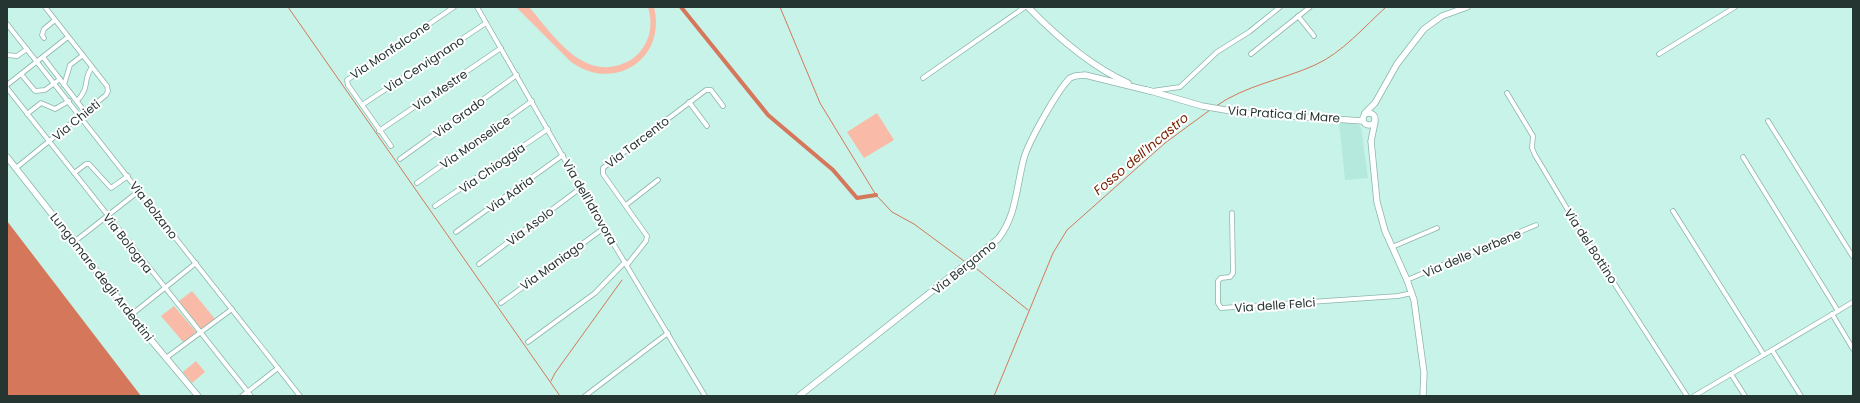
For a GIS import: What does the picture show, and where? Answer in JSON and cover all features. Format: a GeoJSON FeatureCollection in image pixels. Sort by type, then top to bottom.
{"type":"FeatureCollection","features":[{"type":"Feature","properties":{"kind":"street","name":"Via Chieti"},"geometry":{"type":"LineString","coordinates":[[16,168],[106,95],[108,91],[107,86],[45,7]]}},
{"type":"Feature","properties":{"kind":"street","name":"Via Monfalcone"},"geometry":{"type":"LineString","coordinates":[[362,105],[347,81],[349,78],[454,7]]}},
{"type":"Feature","properties":{"kind":"street","name":"Via dell'Idrovora"},"geometry":{"type":"LineString","coordinates":[[477,7],[517,74],[604,228],[706,396]]}},
{"type":"Feature","properties":{"kind":"street"},"geometry":{"type":"LineString","coordinates":[[923,78],[1027,7]]}},
{"type":"Feature","properties":{"kind":"street","name":"Via Pratica di Mare"},"geometry":{"type":"LineString","coordinates":[[1027,7],[1062,39],[1093,63],[1124,82],[1150,92],[1202,106],[1248,114],[1355,119],[1365,118],[1372,124],[1375,122]]}},
{"type":"Feature","properties":{"kind":"street"},"geometry":{"type":"LineString","coordinates":[[1150,92],[1180,87],[1221,50],[1249,32],[1280,7]]}},
{"type":"Feature","properties":{"kind":"street"},"geometry":{"type":"LineString","coordinates":[[1251,54],[1310,7]]}},
{"type":"Feature","properties":{"kind":"street"},"geometry":{"type":"LineString","coordinates":[[1365,118],[1397,64],[1424,28],[1439,17],[1467,7]]}},
{"type":"Feature","properties":{"kind":"street"},"geometry":{"type":"LineString","coordinates":[[1659,54],[1735,7]]}},
{"type":"Feature","properties":{"kind":"street"},"geometry":{"type":"LineString","coordinates":[[1298,16],[1314,36]]}},
{"type":"Feature","properties":{"kind":"street"},"geometry":{"type":"LineString","coordinates":[[44,38],[42,33],[44,28],[55,20]]}},
{"type":"Feature","properties":{"kind":"street","name":"Via Cervignano"},"geometry":{"type":"LineString","coordinates":[[362,105],[486,23]]}},
{"type":"Feature","properties":{"kind":"street","name":"Via Bolzano"},"geometry":{"type":"LineString","coordinates":[[7,24],[300,396]]}},
{"type":"Feature","properties":{"kind":"street"},"geometry":{"type":"LineString","coordinates":[[7,85],[68,37]]}},
{"type":"Feature","properties":{"kind":"street","name":"Via Mestre"},"geometry":{"type":"LineString","coordinates":[[379,130],[501,48]]}},
{"type":"Feature","properties":{"kind":"street"},"geometry":{"type":"LineString","coordinates":[[7,55],[17,56],[27,49]]}},
{"type":"Feature","properties":{"kind":"street"},"geometry":{"type":"LineString","coordinates":[[64,85],[70,65],[83,55]]}},
{"type":"Feature","properties":{"kind":"street"},"geometry":{"type":"LineString","coordinates":[[43,57],[85,112]]}},
{"type":"Feature","properties":{"kind":"street"},"geometry":{"type":"LineString","coordinates":[[77,101],[86,90],[87,76],[92,67]]}},
{"type":"Feature","properties":{"kind":"street"},"geometry":{"type":"LineString","coordinates":[[21,74],[35,90],[44,90],[60,79]]}},
{"type":"Feature","properties":{"kind":"street","name":"Via Grado"},"geometry":{"type":"LineString","coordinates":[[400,159],[517,74]]}},
{"type":"Feature","properties":{"kind":"street","name":"Via Bergamo"},"geometry":{"type":"LineString","coordinates":[[799,396],[998,239],[1007,225],[1014,208],[1023,163],[1030,143],[1070,78],[1084,75],[1150,92]]}},
{"type":"Feature","properties":{"kind":"street","name":"Via Bologna"},"geometry":{"type":"LineString","coordinates":[[7,88],[251,396]]}},
{"type":"Feature","properties":{"kind":"street","name":"Via Tarcento"},"geometry":{"type":"LineString","coordinates":[[626,264],[647,237],[602,174],[602,168],[705,90],[710,89],[723,106]]}},
{"type":"Feature","properties":{"kind":"street","name":"Via del Bottino"},"geometry":{"type":"LineString","coordinates":[[1507,93],[1533,135],[1532,148],[1535,155],[1581,232],[1687,396]]}},
{"type":"Feature","properties":{"kind":"street","name":"Via Monselice"},"geometry":{"type":"LineString","coordinates":[[417,183],[532,101]]}},
{"type":"Feature","properties":{"kind":"street"},"geometry":{"type":"LineString","coordinates":[[27,114],[41,104],[55,109],[68,102]]}},
{"type":"Feature","properties":{"kind":"street"},"geometry":{"type":"LineString","coordinates":[[689,102],[707,126]]}},
{"type":"Feature","properties":{"kind":"street"},"geometry":{"type":"LineString","coordinates":[[1371,134],[1375,122],[1374,104]]}},
{"type":"Feature","properties":{"kind":"street"},"geometry":{"type":"LineString","coordinates":[[362,105],[391,146]]}},
{"type":"Feature","properties":{"kind":"street"},"geometry":{"type":"LineString","coordinates":[[1365,118],[1371,113],[1374,115]]}},
{"type":"Feature","properties":{"kind":"street"},"geometry":{"type":"LineString","coordinates":[[1365,118],[1371,134],[1377,202],[1383,225],[1412,293],[1424,373],[1423,396]]}},
{"type":"Feature","properties":{"kind":"street"},"geometry":{"type":"LineString","coordinates":[[1768,121],[1853,257]]}},
{"type":"Feature","properties":{"kind":"street","name":"Via Chioggia"},"geometry":{"type":"LineString","coordinates":[[435,206],[548,129]]}},
{"type":"Feature","properties":{"kind":"street","name":"Via Adria"},"geometry":{"type":"LineString","coordinates":[[456,232],[563,155]]}},
{"type":"Feature","properties":{"kind":"street","name":"Lungomare degli Ardeatini"},"geometry":{"type":"LineString","coordinates":[[7,157],[131,315],[198,396]]}},
{"type":"Feature","properties":{"kind":"street"},"geometry":{"type":"LineString","coordinates":[[1743,158],[1838,311]]}},
{"type":"Feature","properties":{"kind":"street"},"geometry":{"type":"LineString","coordinates":[[74,173],[86,164],[89,164],[111,188],[128,176]]}},
{"type":"Feature","properties":{"kind":"street"},"geometry":{"type":"LineString","coordinates":[[626,206],[658,180]]}},
{"type":"Feature","properties":{"kind":"street","name":"Via Asolo"},"geometry":{"type":"LineString","coordinates":[[479,264],[582,188]]}},
{"type":"Feature","properties":{"kind":"street"},"geometry":{"type":"LineString","coordinates":[[74,242],[139,191]]}},
{"type":"Feature","properties":{"kind":"street"},"geometry":{"type":"LineString","coordinates":[[1673,211],[1764,354]]}},
{"type":"Feature","properties":{"kind":"street","name":"Via delle Felci"},"geometry":{"type":"LineString","coordinates":[[1232,213],[1233,273],[1230,277],[1221,278],[1218,281],[1218,303],[1222,308],[1396,296],[1412,293]]}},
{"type":"Feature","properties":{"kind":"street","name":"Via delle Verbene"},"geometry":{"type":"LineString","coordinates":[[1407,280],[1536,225]]}},
{"type":"Feature","properties":{"kind":"street","name":"Via Maniago"},"geometry":{"type":"LineString","coordinates":[[501,303],[604,228]]}},
{"type":"Feature","properties":{"kind":"street"},"geometry":{"type":"LineString","coordinates":[[1392,247],[1437,228]]}},
{"type":"Feature","properties":{"kind":"street"},"geometry":{"type":"LineString","coordinates":[[131,315],[196,263]]}},
{"type":"Feature","properties":{"kind":"street"},"geometry":{"type":"LineString","coordinates":[[528,342],[595,293],[626,264]]}},
{"type":"Feature","properties":{"kind":"street"},"geometry":{"type":"LineString","coordinates":[[1694,396],[1853,302]]}},
{"type":"Feature","properties":{"kind":"street"},"geometry":{"type":"LineString","coordinates":[[166,358],[232,309]]}},
{"type":"Feature","properties":{"kind":"street"},"geometry":{"type":"LineString","coordinates":[[1832,314],[1853,349]]}},
{"type":"Feature","properties":{"kind":"street"},"geometry":{"type":"LineString","coordinates":[[585,396],[668,332]]}},
{"type":"Feature","properties":{"kind":"street"},"geometry":{"type":"LineString","coordinates":[[1772,350],[1801,396]]}},
{"type":"Feature","properties":{"kind":"street"},"geometry":{"type":"LineString","coordinates":[[242,396],[278,368]]}},
{"type":"Feature","properties":{"kind":"street"},"geometry":{"type":"LineString","coordinates":[[1731,374],[1744,396]]}},
{"type":"Feature","properties":{"kind":"shaded area"},"geometry":{"type":"Polygon","coordinates":[[[516,7],[529,7],[566,49],[577,58],[589,64],[602,67],[615,66],[631,60],[639,53],[646,42],[650,31],[650,13],[648,7],[654,7],[656,26],[653,42],[645,55],[634,66],[620,72],[604,74],[587,71],[571,62],[516,7]]]}},
{"type":"Feature","properties":{"kind":"shaded area"},"geometry":{"type":"Polygon","coordinates":[[[877,113],[894,140],[864,158],[847,132],[877,113]]]}},
{"type":"Feature","properties":{"kind":"shaded area"},"geometry":{"type":"Polygon","coordinates":[[[1339,122],[1354,122],[1361,127],[1368,178],[1345,180],[1339,122]]]}},
{"type":"Feature","properties":{"kind":"shaded area"},"geometry":{"type":"Polygon","coordinates":[[[7,221],[141,396],[7,396],[7,221]]]}},
{"type":"Feature","properties":{"kind":"shaded area"},"geometry":{"type":"Polygon","coordinates":[[[192,291],[215,319],[202,330],[179,301],[192,291]]]}},
{"type":"Feature","properties":{"kind":"shaded area"},"geometry":{"type":"Polygon","coordinates":[[[174,306],[197,333],[184,343],[161,316],[174,306]]]}},
{"type":"Feature","properties":{"kind":"shaded area"},"geometry":{"type":"Polygon","coordinates":[[[196,361],[205,372],[192,383],[183,372],[196,361]]]}},
{"type":"Feature","properties":{"kind":"waterway"},"geometry":{"type":"LineString","coordinates":[[288,7],[560,396]]}},
{"type":"Feature","properties":{"kind":"waterway"},"geometry":{"type":"LineString","coordinates":[[681,7],[768,115],[833,170],[857,198],[876,195]]}},
{"type":"Feature","properties":{"kind":"waterway"},"geometry":{"type":"LineString","coordinates":[[780,7],[820,103],[876,195],[892,212],[914,224],[964,261]]}},
{"type":"Feature","properties":{"kind":"waterway","name":"Fosso dell'Incastro"},"geometry":{"type":"LineString","coordinates":[[1216,106],[1239,93],[1303,70],[1325,60],[1344,47],[1386,7]]}},
{"type":"Feature","properties":{"kind":"waterway","name":"Fosso dell'Incastro"},"geometry":{"type":"LineString","coordinates":[[994,396],[1053,253],[1067,230],[1165,143],[1210,110]]}},
{"type":"Feature","properties":{"kind":"waterway"},"geometry":{"type":"LineString","coordinates":[[972,265],[1028,310]]}},
{"type":"Feature","properties":{"kind":"waterway"},"geometry":{"type":"LineString","coordinates":[[551,381],[555,373],[622,280]]}}]}
